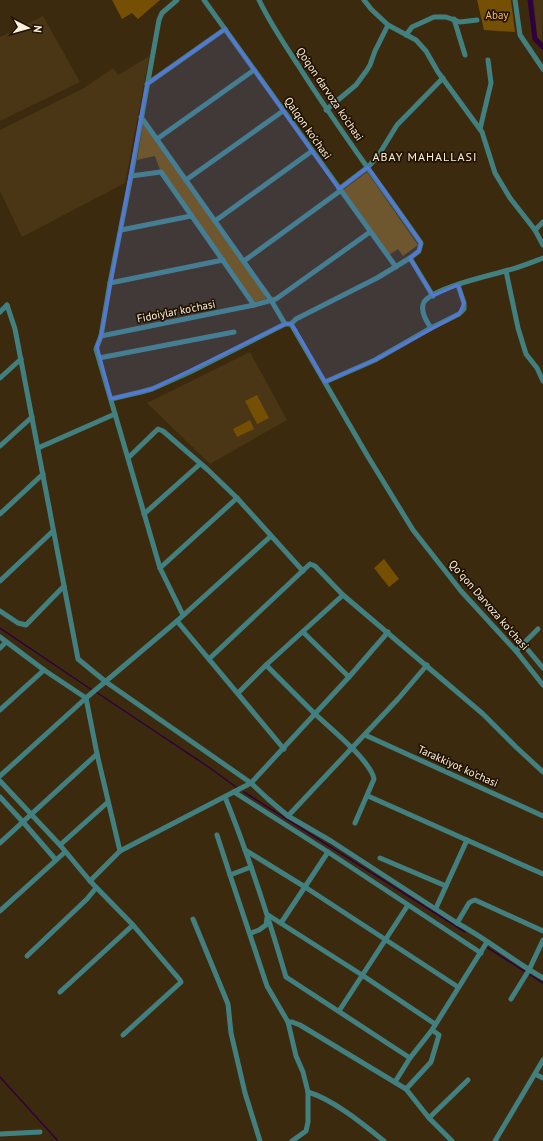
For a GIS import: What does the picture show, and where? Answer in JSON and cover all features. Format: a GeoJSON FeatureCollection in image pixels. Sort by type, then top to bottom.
{"type":"FeatureCollection","features":[{"type":"Feature","properties":{"kind":"street"},"geometry":{"type":"LineString","coordinates":[[177,0],[160,16],[101,336],[97,346],[99,358],[160,568],[183,615]]}},
{"type":"Feature","properties":{"kind":"street","name":"Qalqon ko'chasi"},"geometry":{"type":"LineString","coordinates":[[204,0],[396,267]]}},
{"type":"Feature","properties":{"kind":"street","name":"Qo'qon darvoza ko'chasi"},"geometry":{"type":"LineString","coordinates":[[259,0],[268,18],[326,110],[421,243],[419,251],[410,258]]}},
{"type":"Feature","properties":{"kind":"street"},"geometry":{"type":"LineString","coordinates":[[364,0],[388,25],[416,40],[426,51],[443,78],[480,129],[495,173],[510,198],[535,230],[543,245]]}},
{"type":"Feature","properties":{"kind":"street"},"geometry":{"type":"LineString","coordinates":[[514,0],[520,35],[543,69]]}},
{"type":"Feature","properties":{"kind":"street"},"geometry":{"type":"LineString","coordinates":[[406,35],[412,27],[430,18],[442,16],[460,22],[477,20]]}},
{"type":"Feature","properties":{"kind":"street"},"geometry":{"type":"LineString","coordinates":[[454,19],[466,55]]}},
{"type":"Feature","properties":{"kind":"street"},"geometry":{"type":"LineString","coordinates":[[326,110],[356,85],[367,70],[388,25]]}},
{"type":"Feature","properties":{"kind":"street"},"geometry":{"type":"LineString","coordinates":[[147,84],[225,29]]}},
{"type":"Feature","properties":{"kind":"street"},"geometry":{"type":"LineString","coordinates":[[480,129],[491,83],[488,60]]}},
{"type":"Feature","properties":{"kind":"street"},"geometry":{"type":"LineString","coordinates":[[157,139],[254,70]]}},
{"type":"Feature","properties":{"kind":"street"},"geometry":{"type":"LineString","coordinates":[[244,262],[340,190],[368,167],[378,156],[397,125],[443,78]]}},
{"type":"Feature","properties":{"kind":"street"},"geometry":{"type":"LineString","coordinates":[[186,180],[283,111]]}},
{"type":"Feature","properties":{"kind":"street"},"geometry":{"type":"LineString","coordinates":[[141,117],[288,324]]}},
{"type":"Feature","properties":{"kind":"street"},"geometry":{"type":"LineString","coordinates":[[215,221],[312,151]]}},
{"type":"Feature","properties":{"kind":"street"},"geometry":{"type":"LineString","coordinates":[[131,176],[161,172],[254,305]]}},
{"type":"Feature","properties":{"kind":"street"},"geometry":{"type":"LineString","coordinates":[[121,230],[192,216]]}},
{"type":"Feature","properties":{"kind":"street"},"geometry":{"type":"LineString","coordinates":[[535,230],[543,222]]}},
{"type":"Feature","properties":{"kind":"street","name":"Fidoiylar ko'chasi"},"geometry":{"type":"LineString","coordinates":[[101,336],[254,305],[276,299],[370,232]]}},
{"type":"Feature","properties":{"kind":"street"},"geometry":{"type":"LineString","coordinates":[[111,399],[152,389],[190,372],[377,278],[410,258],[433,296]]}},
{"type":"Feature","properties":{"kind":"street"},"geometry":{"type":"LineString","coordinates":[[431,328],[427,323],[422,309],[425,301],[433,296],[448,288],[481,277],[506,271],[543,258]]}},
{"type":"Feature","properties":{"kind":"street"},"geometry":{"type":"LineString","coordinates":[[110,283],[223,260]]}},
{"type":"Feature","properties":{"kind":"street"},"geometry":{"type":"LineString","coordinates":[[506,271],[518,328],[526,354],[537,368],[543,381]]}},
{"type":"Feature","properties":{"kind":"street"},"geometry":{"type":"LineString","coordinates":[[326,382],[374,360],[431,328],[460,314],[464,309],[464,303],[458,285]]}},
{"type":"Feature","properties":{"kind":"street"},"geometry":{"type":"LineString","coordinates":[[0,304],[7,306]]}},
{"type":"Feature","properties":{"kind":"street"},"geometry":{"type":"LineString","coordinates":[[0,312],[7,306]]}},
{"type":"Feature","properties":{"kind":"street"},"geometry":{"type":"LineString","coordinates":[[7,306],[15,329],[78,659],[106,682],[251,783],[288,816],[331,841],[543,978]]}},
{"type":"Feature","properties":{"kind":"street","name":"Qoʻqon Darvoza koʻchasi"},"geometry":{"type":"LineString","coordinates":[[288,324],[326,382],[367,455],[408,523],[465,596],[516,651],[543,685]]}},
{"type":"Feature","properties":{"kind":"street"},"geometry":{"type":"LineString","coordinates":[[99,358],[234,332]]}},
{"type":"Feature","properties":{"kind":"street"},"geometry":{"type":"LineString","coordinates":[[0,378],[21,359]]}},
{"type":"Feature","properties":{"kind":"street"},"geometry":{"type":"LineString","coordinates":[[38,448],[115,414]]}},
{"type":"Feature","properties":{"kind":"street"},"geometry":{"type":"LineString","coordinates":[[0,446],[32,416]]}},
{"type":"Feature","properties":{"kind":"street"},"geometry":{"type":"LineString","coordinates":[[128,458],[158,429],[163,431],[237,498],[303,571]]}},
{"type":"Feature","properties":{"kind":"street"},"geometry":{"type":"LineString","coordinates":[[144,514],[200,464]]}},
{"type":"Feature","properties":{"kind":"street"},"geometry":{"type":"LineString","coordinates":[[0,514],[43,474]]}},
{"type":"Feature","properties":{"kind":"street"},"geometry":{"type":"LineString","coordinates":[[160,568],[237,498]]}},
{"type":"Feature","properties":{"kind":"street"},"geometry":{"type":"LineString","coordinates":[[0,581],[53,531]]}},
{"type":"Feature","properties":{"kind":"street"},"geometry":{"type":"LineString","coordinates":[[0,776],[96,689],[177,621],[271,536]]}},
{"type":"Feature","properties":{"kind":"street"},"geometry":{"type":"LineString","coordinates":[[209,659],[310,564],[315,566],[343,595],[483,714],[543,772]]}},
{"type":"Feature","properties":{"kind":"street"},"geometry":{"type":"LineString","coordinates":[[0,611],[18,623],[26,625],[64,586]]}},
{"type":"Feature","properties":{"kind":"street"},"geometry":{"type":"LineString","coordinates":[[238,692],[343,595]]}},
{"type":"Feature","properties":{"kind":"street"},"geometry":{"type":"LineString","coordinates":[[177,621],[238,692],[262,724],[284,749]]}},
{"type":"Feature","properties":{"kind":"street"},"geometry":{"type":"LineString","coordinates":[[516,651],[538,629]]}},
{"type":"Feature","properties":{"kind":"street"},"geometry":{"type":"LineString","coordinates":[[303,632],[349,677]]}},
{"type":"Feature","properties":{"kind":"street"},"geometry":{"type":"LineString","coordinates":[[90,881],[120,851],[251,783],[284,749],[388,632]]}},
{"type":"Feature","properties":{"kind":"street"},"geometry":{"type":"LineString","coordinates":[[0,638],[86,698],[97,754],[120,851]]}},
{"type":"Feature","properties":{"kind":"street"},"geometry":{"type":"LineString","coordinates":[[0,648],[6,642]]}},
{"type":"Feature","properties":{"kind":"street"},"geometry":{"type":"LineString","coordinates":[[523,644],[543,668]]}},
{"type":"Feature","properties":{"kind":"street"},"geometry":{"type":"LineString","coordinates":[[266,665],[315,714],[352,748],[374,775],[368,796],[354,823]]}},
{"type":"Feature","properties":{"kind":"street"},"geometry":{"type":"LineString","coordinates":[[288,816],[365,735],[427,665]]}},
{"type":"Feature","properties":{"kind":"street"},"geometry":{"type":"LineString","coordinates":[[0,710],[44,670]]}},
{"type":"Feature","properties":{"kind":"street","name":"Tarakkiyot ko'chasi"},"geometry":{"type":"LineString","coordinates":[[365,735],[543,816]]}},
{"type":"Feature","properties":{"kind":"street"},"geometry":{"type":"LineString","coordinates":[[0,843],[97,754]]}},
{"type":"Feature","properties":{"kind":"street"},"geometry":{"type":"LineString","coordinates":[[0,781],[60,845],[96,888],[133,926],[181,982],[123,1035]]}},
{"type":"Feature","properties":{"kind":"street"},"geometry":{"type":"LineString","coordinates":[[234,792],[481,953]]}},
{"type":"Feature","properties":{"kind":"street"},"geometry":{"type":"LineString","coordinates":[[368,796],[543,874]]}},
{"type":"Feature","properties":{"kind":"street"},"geometry":{"type":"LineString","coordinates":[[0,797],[24,822],[56,860]]}},
{"type":"Feature","properties":{"kind":"street"},"geometry":{"type":"LineString","coordinates":[[225,797],[268,915],[286,976],[410,1058]]}},
{"type":"Feature","properties":{"kind":"street"},"geometry":{"type":"LineString","coordinates":[[60,845],[108,802]]}},
{"type":"Feature","properties":{"kind":"street"},"geometry":{"type":"LineString","coordinates":[[217,836],[251,933],[267,986],[288,1022],[296,1056],[303,1072],[308,1092],[308,1122],[306,1131],[292,1141]]}},
{"type":"Feature","properties":{"kind":"street"},"geometry":{"type":"LineString","coordinates":[[436,908],[467,840]]}},
{"type":"Feature","properties":{"kind":"street"},"geometry":{"type":"LineString","coordinates":[[245,850],[305,887],[458,987]]}},
{"type":"Feature","properties":{"kind":"street"},"geometry":{"type":"LineString","coordinates":[[0,911],[65,852]]}},
{"type":"Feature","properties":{"kind":"street"},"geometry":{"type":"LineString","coordinates":[[281,923],[328,852]]}},
{"type":"Feature","properties":{"kind":"street"},"geometry":{"type":"LineString","coordinates":[[380,858],[446,886]]}},
{"type":"Feature","properties":{"kind":"street"},"geometry":{"type":"LineString","coordinates":[[230,874],[251,866]]}},
{"type":"Feature","properties":{"kind":"street"},"geometry":{"type":"LineString","coordinates":[[27,956],[87,899],[96,888]]}},
{"type":"Feature","properties":{"kind":"street"},"geometry":{"type":"LineString","coordinates":[[457,922],[469,903],[475,900],[543,931]]}},
{"type":"Feature","properties":{"kind":"street"},"geometry":{"type":"LineString","coordinates":[[339,1011],[408,905]]}},
{"type":"Feature","properties":{"kind":"street"},"geometry":{"type":"LineString","coordinates":[[251,933],[266,925],[268,915]]}},
{"type":"Feature","properties":{"kind":"street"},"geometry":{"type":"LineString","coordinates":[[268,915],[435,1024]]}},
{"type":"Feature","properties":{"kind":"street"},"geometry":{"type":"LineString","coordinates":[[193,919],[228,1004],[231,1033],[245,1093],[260,1141]]}},
{"type":"Feature","properties":{"kind":"street"},"geometry":{"type":"LineString","coordinates":[[60,992],[133,926]]}},
{"type":"Feature","properties":{"kind":"street"},"geometry":{"type":"LineString","coordinates":[[512,999],[529,970],[543,940]]}},
{"type":"Feature","properties":{"kind":"street"},"geometry":{"type":"LineString","coordinates":[[395,1082],[410,1058],[432,1030],[487,942]]}},
{"type":"Feature","properties":{"kind":"street"},"geometry":{"type":"LineString","coordinates":[[288,1022],[300,1025],[406,1089],[429,1118],[452,1141]]}},
{"type":"Feature","properties":{"kind":"street"},"geometry":{"type":"LineString","coordinates":[[406,1089],[431,1062],[439,1035],[432,1030]]}},
{"type":"Feature","properties":{"kind":"street"},"geometry":{"type":"LineString","coordinates":[[495,1141],[543,1060]]}},
{"type":"Feature","properties":{"kind":"street"},"geometry":{"type":"LineString","coordinates":[[535,1074],[543,1078]]}},
{"type":"Feature","properties":{"kind":"street"},"geometry":{"type":"LineString","coordinates":[[429,1118],[468,1080]]}},
{"type":"Feature","properties":{"kind":"street"},"geometry":{"type":"LineString","coordinates":[[308,1092],[324,1097],[384,1141]]}},
{"type":"Feature","properties":{"kind":"street"},"geometry":{"type":"LineString","coordinates":[[0,1134],[40,1132]]}},
{"type":"Feature","properties":{"kind":"highlighted area"},"geometry":{"type":"Polygon","coordinates":[[[225,29],[339,189],[368,167],[421,243],[419,251],[410,258],[433,296],[458,285],[464,303],[459,314],[375,360],[325,382],[295,329],[291,324],[285,324],[152,389],[111,399],[97,346],[101,336],[147,84],[225,29]]]}},
{"type":"Feature","properties":{"kind":"shaded area"},"geometry":{"type":"Polygon","coordinates":[[[534,0],[543,0],[542,41],[537,37],[534,0]]]}},
{"type":"Feature","properties":{"kind":"shaded area"},"geometry":{"type":"Polygon","coordinates":[[[43,16],[80,82],[0,121],[0,37],[43,16]]]}},
{"type":"Feature","properties":{"kind":"shaded area"},"geometry":{"type":"Polygon","coordinates":[[[148,57],[125,183],[22,237],[0,191],[0,130],[84,88],[113,68],[118,75],[148,57]]]}},
{"type":"Feature","properties":{"kind":"shaded area"},"geometry":{"type":"Polygon","coordinates":[[[250,352],[287,420],[210,464],[147,403],[250,352]]]}},
{"type":"Feature","properties":{"kind":"green space"},"geometry":{"type":"Polygon","coordinates":[[[112,0],[160,0],[138,19],[132,13],[122,19],[112,0]]]}},
{"type":"Feature","properties":{"kind":"green space","name":"Abay"},"geometry":{"type":"Polygon","coordinates":[[[477,0],[511,0],[515,32],[484,30],[477,0]]]}},
{"type":"Feature","properties":{"kind":"green space"},"geometry":{"type":"Polygon","coordinates":[[[143,124],[265,295],[266,299],[255,302],[160,170],[155,156],[137,160],[143,124]]]}},
{"type":"Feature","properties":{"kind":"green space"},"geometry":{"type":"Polygon","coordinates":[[[367,172],[418,245],[403,256],[398,249],[389,255],[343,190],[367,172]]]}},
{"type":"Feature","properties":{"kind":"green space"},"geometry":{"type":"Polygon","coordinates":[[[257,395],[269,418],[257,424],[245,401],[257,395]]]}},
{"type":"Feature","properties":{"kind":"green space"},"geometry":{"type":"Polygon","coordinates":[[[250,420],[254,429],[237,437],[233,429],[250,420]]]}},
{"type":"Feature","properties":{"kind":"green space"},"geometry":{"type":"Polygon","coordinates":[[[384,559],[399,579],[389,587],[374,568],[384,559]]]}},
{"type":"Feature","properties":{"kind":"waterway"},"geometry":{"type":"LineString","coordinates":[[530,0],[535,39],[543,47]]}},
{"type":"Feature","properties":{"kind":"waterway"},"geometry":{"type":"LineString","coordinates":[[0,628],[92,690]]}},
{"type":"Feature","properties":{"kind":"waterway"},"geometry":{"type":"LineString","coordinates":[[96,692],[236,787]]}},
{"type":"Feature","properties":{"kind":"waterway"},"geometry":{"type":"LineString","coordinates":[[244,792],[465,932]]}},
{"type":"Feature","properties":{"kind":"waterway"},"geometry":{"type":"LineString","coordinates":[[488,948],[543,983]]}},
{"type":"Feature","properties":{"kind":"waterway"},"geometry":{"type":"LineString","coordinates":[[0,1077],[58,1141]]}},
{"type":"Feature","properties":{"kind":"district","name":"ABAY MAHALLASI"},"geometry":{"type":"Point","coordinates":[425,156]}}]}
